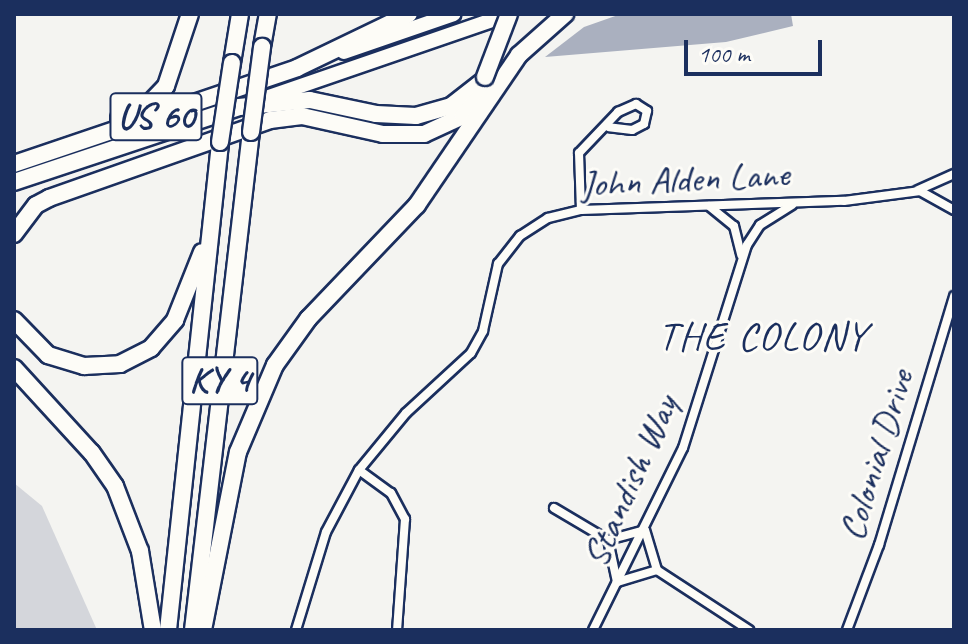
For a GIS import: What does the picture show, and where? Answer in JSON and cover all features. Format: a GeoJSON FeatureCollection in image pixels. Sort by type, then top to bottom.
{"type":"FeatureCollection","features":[{"type":"Feature","properties":{"kind":"highway"},"geometry":{"type":"LineString","coordinates":[[14,162],[153,101],[170,78],[190,14]]}},
{"type":"Feature","properties":{"kind":"highway","name":"KY 4"},"geometry":{"type":"LineString","coordinates":[[168,630],[220,142],[240,14]]}},
{"type":"Feature","properties":{"kind":"highway","name":"KY 4"},"geometry":{"type":"LineString","coordinates":[[193,630],[251,132],[268,14]]}},
{"type":"Feature","properties":{"kind":"highway"},"geometry":{"type":"LineString","coordinates":[[297,68],[409,14]]}},
{"type":"Feature","properties":{"kind":"highway"},"geometry":{"type":"LineString","coordinates":[[239,107],[310,100],[376,114],[416,116],[451,106],[485,77],[509,14]]}},
{"type":"Feature","properties":{"kind":"highway"},"geometry":{"type":"LineString","coordinates":[[203,630],[238,452],[262,387],[293,337],[441,175],[509,70],[534,38],[565,14]]}},
{"type":"Feature","properties":{"kind":"highway","name":"US 60"},"geometry":{"type":"LineString","coordinates":[[14,162],[297,68]]}},
{"type":"Feature","properties":{"kind":"highway"},"geometry":{"type":"LineString","coordinates":[[14,234],[36,205],[49,198],[280,118],[302,116],[397,136],[424,134],[463,116],[509,70]]}},
{"type":"Feature","properties":{"kind":"highway","name":"US 60"},"geometry":{"type":"LineString","coordinates":[[14,182],[239,107]]}},
{"type":"Feature","properties":{"kind":"highway"},"geometry":{"type":"LineString","coordinates":[[14,320],[48,355],[84,366],[120,364],[151,348],[175,320],[192,284],[216,192]]}},
{"type":"Feature","properties":{"kind":"highway"},"geometry":{"type":"LineString","coordinates":[[14,368],[92,453],[115,486],[140,551],[153,630]]}},
{"type":"Feature","properties":{"kind":"main road","name":"US 60"},"geometry":{"type":"LineString","coordinates":[[297,68],[454,14]]}},
{"type":"Feature","properties":{"kind":"main road","name":"US 60"},"geometry":{"type":"LineString","coordinates":[[239,107],[509,14]]}},
{"type":"Feature","properties":{"kind":"street"},"geometry":{"type":"LineString","coordinates":[[581,210],[579,153],[628,106],[647,111],[644,124],[632,130],[609,127]]}},
{"type":"Feature","properties":{"kind":"street","name":"John Alden Lane"},"geometry":{"type":"LineString","coordinates":[[910,192],[954,174]]}},
{"type":"Feature","properties":{"kind":"street","name":"John Alden Lane"},"geometry":{"type":"LineString","coordinates":[[296,630],[326,532],[359,470],[406,413],[471,353],[485,323],[496,270],[513,243],[548,218],[581,210],[800,202],[910,192],[930,193],[954,210]]}},
{"type":"Feature","properties":{"kind":"street","name":"Standish Way"},"geometry":{"type":"LineString","coordinates":[[593,630],[683,448],[740,261],[760,225],[800,202]]}},
{"type":"Feature","properties":{"kind":"street"},"geometry":{"type":"LineString","coordinates":[[709,206],[734,226],[740,261]]}},
{"type":"Feature","properties":{"kind":"street","name":"Colonial Drive"},"geometry":{"type":"LineString","coordinates":[[847,630],[879,545],[954,296]]}},
{"type":"Feature","properties":{"kind":"street"},"geometry":{"type":"LineString","coordinates":[[359,470],[391,493],[405,519],[397,630]]}},
{"type":"Feature","properties":{"kind":"street"},"geometry":{"type":"LineString","coordinates":[[554,508],[608,540],[645,530],[657,570],[749,630]]}},
{"type":"Feature","properties":{"kind":"street"},"geometry":{"type":"LineString","coordinates":[[608,540],[617,582],[657,570]]}},
{"type":"Feature","properties":{"kind":"shaded area"},"geometry":{"type":"Polygon","coordinates":[[[14,483],[42,506],[97,630],[14,630],[14,483]]]}},
{"type":"Feature","properties":{"kind":"water"},"geometry":{"type":"Polygon","coordinates":[[[621,14],[791,14],[793,26],[726,42],[545,57],[584,27],[621,14]]]}},
{"type":"Feature","properties":{"kind":"district","name":"THE COLONY"},"geometry":{"type":"Point","coordinates":[763,336]}}]}
